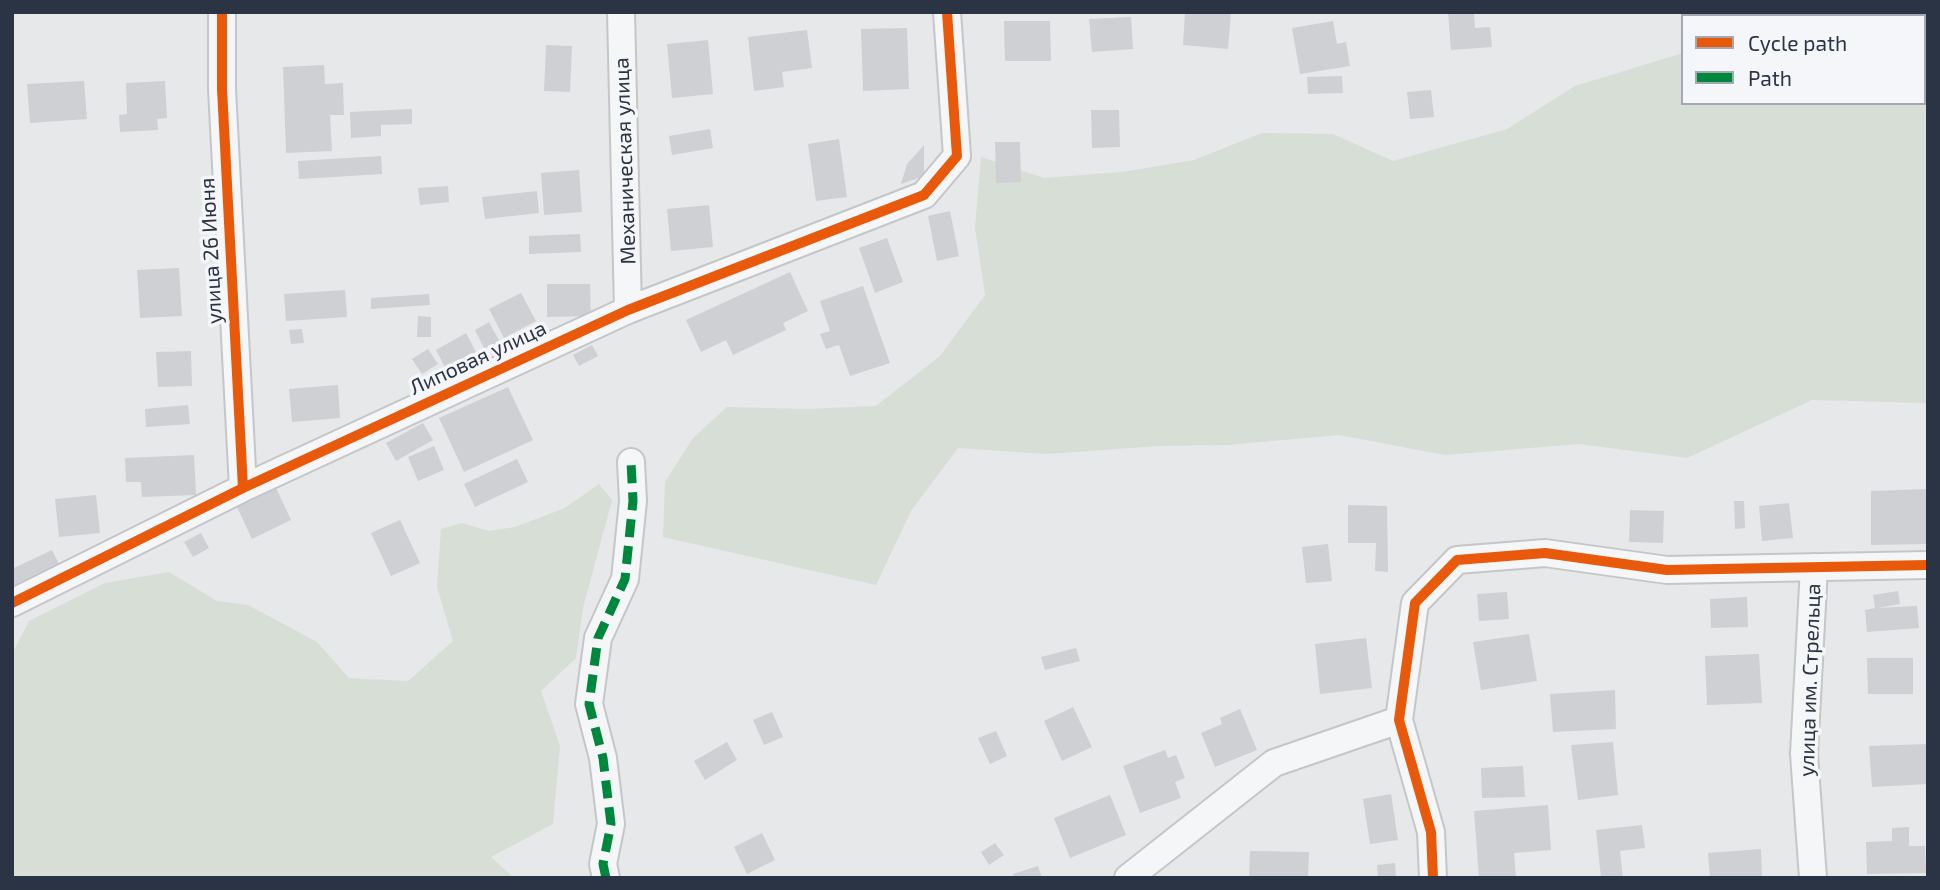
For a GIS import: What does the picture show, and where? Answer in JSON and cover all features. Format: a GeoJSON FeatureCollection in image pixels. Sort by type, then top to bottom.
{"type":"FeatureCollection","features":[{"type":"Feature","properties":{"kind":"street","name":"улица 26 Июня"},"geometry":{"type":"LineString","coordinates":[[222,12],[222,89],[243,488]]}},
{"type":"Feature","properties":{"kind":"street","name":"Механическая улица"},"geometry":{"type":"LineString","coordinates":[[621,12],[628,310]]}},
{"type":"Feature","properties":{"kind":"street","name":"Липовая улица"},"geometry":{"type":"LineString","coordinates":[[12,603],[243,488],[628,310],[925,195],[957,156],[947,12]]}},
{"type":"Feature","properties":{"kind":"street"},"geometry":{"type":"LineString","coordinates":[[606,878],[603,863],[611,824],[603,758],[589,704],[598,638],[625,579],[633,501],[631,462]]}},
{"type":"Feature","properties":{"kind":"street"},"geometry":{"type":"LineString","coordinates":[[1433,878],[1431,832],[1399,720],[1415,603],[1457,559],[1545,553],[1667,570],[1928,565]]}},
{"type":"Feature","properties":{"kind":"street","name":"улица им. Стрельца"},"geometry":{"type":"LineString","coordinates":[[1813,878],[1804,754],[1814,567]]}},
{"type":"Feature","properties":{"kind":"street"},"geometry":{"type":"LineString","coordinates":[[1128,878],[1274,763],[1399,720]]}},
{"type":"Feature","properties":{"kind":"shaded area"},"geometry":{"type":"Polygon","coordinates":[[[1928,49],[1928,403],[1812,400],[1687,458],[1579,444],[1445,455],[1339,435],[1227,445],[1158,446],[1047,454],[958,448],[911,511],[876,585],[663,537],[665,482],[693,438],[727,407],[807,409],[876,406],[940,356],[985,295],[975,228],[981,157],[1044,178],[1122,172],[1194,160],[1262,133],[1333,134],[1393,161],[1507,129],[1575,86],[1681,54],[1681,105],[1926,105],[1928,49]]]}},
{"type":"Feature","properties":{"kind":"shaded area"},"geometry":{"type":"Polygon","coordinates":[[[599,484],[612,500],[583,608],[576,658],[541,691],[560,746],[553,824],[491,857],[514,878],[12,878],[12,654],[29,621],[105,583],[169,572],[217,601],[248,605],[317,642],[349,678],[408,681],[453,641],[437,587],[441,529],[462,523],[489,531],[515,527],[565,508],[599,484]]]}},
{"type":"Feature","properties":{"kind":"building"},"geometry":{"type":"Polygon","coordinates":[[[1185,12],[1231,12],[1228,49],[1183,45],[1185,12]]]}},
{"type":"Feature","properties":{"kind":"building"},"geometry":{"type":"Polygon","coordinates":[[[1448,12],[1474,12],[1475,28],[1490,27],[1492,47],[1451,50],[1448,12]]]}},
{"type":"Feature","properties":{"kind":"building"},"geometry":{"type":"Polygon","coordinates":[[[1131,17],[1133,49],[1092,52],[1089,19],[1131,17]]]}},
{"type":"Feature","properties":{"kind":"building"},"geometry":{"type":"Polygon","coordinates":[[[1004,21],[1050,21],[1051,61],[1005,61],[1004,21]]]}},
{"type":"Feature","properties":{"kind":"building"},"geometry":{"type":"Polygon","coordinates":[[[1333,21],[1337,44],[1346,42],[1350,66],[1300,74],[1292,28],[1333,21]]]}},
{"type":"Feature","properties":{"kind":"building"},"geometry":{"type":"Polygon","coordinates":[[[907,28],[909,89],[863,91],[861,29],[907,28]]]}},
{"type":"Feature","properties":{"kind":"building"},"geometry":{"type":"Polygon","coordinates":[[[807,30],[812,68],[782,72],[784,87],[754,91],[748,37],[807,30]]]}},
{"type":"Feature","properties":{"kind":"building"},"geometry":{"type":"Polygon","coordinates":[[[708,40],[713,94],[672,98],[667,44],[708,40]]]}},
{"type":"Feature","properties":{"kind":"building"},"geometry":{"type":"Polygon","coordinates":[[[546,45],[572,46],[570,92],[544,91],[546,45]]]}},
{"type":"Feature","properties":{"kind":"building"},"geometry":{"type":"Polygon","coordinates":[[[324,65],[325,84],[343,83],[344,115],[330,115],[332,151],[286,153],[283,67],[324,65]]]}},
{"type":"Feature","properties":{"kind":"building"},"geometry":{"type":"Polygon","coordinates":[[[1342,76],[1343,93],[1308,94],[1307,77],[1342,76]]]}},
{"type":"Feature","properties":{"kind":"building"},"geometry":{"type":"Polygon","coordinates":[[[84,81],[87,119],[30,123],[27,84],[84,81]]]}},
{"type":"Feature","properties":{"kind":"building"},"geometry":{"type":"Polygon","coordinates":[[[165,81],[167,118],[157,119],[158,130],[120,132],[119,115],[127,114],[126,83],[165,81]]]}},
{"type":"Feature","properties":{"kind":"building"},"geometry":{"type":"Polygon","coordinates":[[[1431,90],[1434,117],[1410,119],[1407,92],[1431,90]]]}},
{"type":"Feature","properties":{"kind":"building"},"geometry":{"type":"Polygon","coordinates":[[[412,109],[412,124],[381,125],[381,136],[351,138],[350,112],[412,109]]]}},
{"type":"Feature","properties":{"kind":"building"},"geometry":{"type":"Polygon","coordinates":[[[1091,110],[1119,110],[1120,147],[1092,148],[1091,110]]]}},
{"type":"Feature","properties":{"kind":"building"},"geometry":{"type":"Polygon","coordinates":[[[710,129],[713,148],[672,155],[669,136],[710,129]]]}},
{"type":"Feature","properties":{"kind":"building"},"geometry":{"type":"Polygon","coordinates":[[[839,139],[847,197],[816,201],[808,144],[839,139]]]}},
{"type":"Feature","properties":{"kind":"building"},"geometry":{"type":"Polygon","coordinates":[[[995,142],[1020,142],[1021,182],[996,183],[995,142]]]}},
{"type":"Feature","properties":{"kind":"building"},"geometry":{"type":"Polygon","coordinates":[[[924,145],[924,176],[901,184],[907,164],[924,145]]]}},
{"type":"Feature","properties":{"kind":"building"},"geometry":{"type":"Polygon","coordinates":[[[381,156],[382,174],[299,179],[298,161],[381,156]]]}},
{"type":"Feature","properties":{"kind":"building"},"geometry":{"type":"Polygon","coordinates":[[[579,170],[582,212],[544,215],[541,173],[579,170]]]}},
{"type":"Feature","properties":{"kind":"building"},"geometry":{"type":"Polygon","coordinates":[[[448,186],[449,202],[420,205],[418,188],[448,186]]]}},
{"type":"Feature","properties":{"kind":"building"},"geometry":{"type":"Polygon","coordinates":[[[537,191],[539,213],[485,219],[482,197],[537,191]]]}},
{"type":"Feature","properties":{"kind":"building"},"geometry":{"type":"Polygon","coordinates":[[[709,205],[713,247],[671,251],[667,209],[709,205]]]}},
{"type":"Feature","properties":{"kind":"building"},"geometry":{"type":"Polygon","coordinates":[[[950,211],[959,256],[937,261],[928,216],[950,211]]]}},
{"type":"Feature","properties":{"kind":"building"},"geometry":{"type":"Polygon","coordinates":[[[580,234],[581,252],[529,254],[529,236],[580,234]]]}},
{"type":"Feature","properties":{"kind":"building"},"geometry":{"type":"Polygon","coordinates":[[[887,238],[903,282],[875,293],[859,248],[887,238]]]}},
{"type":"Feature","properties":{"kind":"building"},"geometry":{"type":"Polygon","coordinates":[[[179,268],[182,316],[140,318],[137,270],[179,268]]]}},
{"type":"Feature","properties":{"kind":"building"},"geometry":{"type":"Polygon","coordinates":[[[790,272],[808,311],[783,323],[786,330],[733,355],[726,340],[701,352],[686,320],[790,272]]]}},
{"type":"Feature","properties":{"kind":"building"},"geometry":{"type":"Polygon","coordinates":[[[547,284],[590,284],[591,316],[547,317],[547,284]]]}},
{"type":"Feature","properties":{"kind":"building"},"geometry":{"type":"Polygon","coordinates":[[[863,286],[890,363],[850,376],[839,345],[826,349],[820,334],[830,331],[820,301],[863,286]]]}},
{"type":"Feature","properties":{"kind":"building"},"geometry":{"type":"Polygon","coordinates":[[[345,290],[347,317],[286,321],[284,294],[345,290]]]}},
{"type":"Feature","properties":{"kind":"building"},"geometry":{"type":"Polygon","coordinates":[[[521,293],[536,321],[504,338],[489,309],[521,293]]]}},
{"type":"Feature","properties":{"kind":"building"},"geometry":{"type":"Polygon","coordinates":[[[429,294],[430,305],[371,309],[371,298],[429,294]]]}},
{"type":"Feature","properties":{"kind":"building"},"geometry":{"type":"Polygon","coordinates":[[[418,316],[431,317],[431,337],[417,337],[418,316]]]}},
{"type":"Feature","properties":{"kind":"building"},"geometry":{"type":"Polygon","coordinates":[[[489,322],[501,344],[486,352],[475,330],[489,322]]]}},
{"type":"Feature","properties":{"kind":"building"},"geometry":{"type":"Polygon","coordinates":[[[302,329],[304,343],[291,344],[289,330],[302,329]]]}},
{"type":"Feature","properties":{"kind":"building"},"geometry":{"type":"Polygon","coordinates":[[[466,333],[476,352],[446,369],[436,350],[466,333]]]}},
{"type":"Feature","properties":{"kind":"building"},"geometry":{"type":"Polygon","coordinates":[[[592,345],[598,356],[579,366],[573,355],[592,345]]]}},
{"type":"Feature","properties":{"kind":"building"},"geometry":{"type":"Polygon","coordinates":[[[428,349],[438,364],[422,374],[412,359],[428,349]]]}},
{"type":"Feature","properties":{"kind":"building"},"geometry":{"type":"Polygon","coordinates":[[[191,351],[192,386],[158,387],[156,352],[191,351]]]}},
{"type":"Feature","properties":{"kind":"building"},"geometry":{"type":"Polygon","coordinates":[[[338,385],[340,418],[292,422],[289,389],[338,385]]]}},
{"type":"Feature","properties":{"kind":"building"},"geometry":{"type":"Polygon","coordinates":[[[508,387],[533,440],[464,472],[439,418],[508,387]]]}},
{"type":"Feature","properties":{"kind":"building"},"geometry":{"type":"Polygon","coordinates":[[[188,405],[190,424],[146,427],[145,409],[188,405]]]}},
{"type":"Feature","properties":{"kind":"building"},"geometry":{"type":"Polygon","coordinates":[[[423,423],[433,440],[396,461],[386,443],[423,423]]]}},
{"type":"Feature","properties":{"kind":"building"},"geometry":{"type":"Polygon","coordinates":[[[434,446],[444,470],[418,481],[408,457],[434,446]]]}},
{"type":"Feature","properties":{"kind":"building"},"geometry":{"type":"Polygon","coordinates":[[[194,455],[196,495],[142,497],[141,482],[126,482],[125,458],[194,455]]]}},
{"type":"Feature","properties":{"kind":"building"},"geometry":{"type":"Polygon","coordinates":[[[517,459],[528,482],[475,507],[464,484],[517,459]]]}},
{"type":"Feature","properties":{"kind":"building"},"geometry":{"type":"Polygon","coordinates":[[[276,488],[291,520],[252,539],[237,507],[276,488]]]}},
{"type":"Feature","properties":{"kind":"building"},"geometry":{"type":"Polygon","coordinates":[[[1928,489],[1928,544],[1871,545],[1871,491],[1928,489]]]}},
{"type":"Feature","properties":{"kind":"building"},"geometry":{"type":"Polygon","coordinates":[[[96,495],[100,533],[59,537],[55,499],[96,495]]]}},
{"type":"Feature","properties":{"kind":"building"},"geometry":{"type":"Polygon","coordinates":[[[1734,501],[1744,501],[1745,528],[1735,529],[1734,501]]]}},
{"type":"Feature","properties":{"kind":"building"},"geometry":{"type":"Polygon","coordinates":[[[1789,503],[1793,538],[1762,541],[1759,506],[1789,503]]]}},
{"type":"Feature","properties":{"kind":"building"},"geometry":{"type":"Polygon","coordinates":[[[1348,505],[1387,506],[1388,572],[1375,571],[1376,543],[1348,543],[1348,505]]]}},
{"type":"Feature","properties":{"kind":"building"},"geometry":{"type":"Polygon","coordinates":[[[1630,510],[1664,511],[1663,543],[1629,542],[1630,510]]]}},
{"type":"Feature","properties":{"kind":"building"},"geometry":{"type":"Polygon","coordinates":[[[400,520],[420,563],[391,576],[371,533],[400,520]]]}},
{"type":"Feature","properties":{"kind":"building"},"geometry":{"type":"Polygon","coordinates":[[[201,533],[209,548],[193,557],[184,542],[201,533]]]}},
{"type":"Feature","properties":{"kind":"building"},"geometry":{"type":"Polygon","coordinates":[[[1328,544],[1332,581],[1306,583],[1302,547],[1328,544]]]}},
{"type":"Feature","properties":{"kind":"building"},"geometry":{"type":"Polygon","coordinates":[[[52,550],[61,568],[17,591],[12,582],[12,569],[52,550]]]}},
{"type":"Feature","properties":{"kind":"building"},"geometry":{"type":"Polygon","coordinates":[[[1898,591],[1900,604],[1877,608],[1917,606],[1919,628],[1867,632],[1865,610],[1875,608],[1873,595],[1898,591]]]}},
{"type":"Feature","properties":{"kind":"building"},"geometry":{"type":"Polygon","coordinates":[[[1507,592],[1509,619],[1479,621],[1477,594],[1507,592]]]}},
{"type":"Feature","properties":{"kind":"building"},"geometry":{"type":"Polygon","coordinates":[[[1747,597],[1748,627],[1711,628],[1710,599],[1747,597]]]}},
{"type":"Feature","properties":{"kind":"building"},"geometry":{"type":"Polygon","coordinates":[[[1529,634],[1537,681],[1481,690],[1473,642],[1529,634]]]}},
{"type":"Feature","properties":{"kind":"building"},"geometry":{"type":"Polygon","coordinates":[[[1366,638],[1372,688],[1320,694],[1315,644],[1366,638]]]}},
{"type":"Feature","properties":{"kind":"building"},"geometry":{"type":"Polygon","coordinates":[[[1076,648],[1080,661],[1045,670],[1041,657],[1076,648]]]}},
{"type":"Feature","properties":{"kind":"building"},"geometry":{"type":"Polygon","coordinates":[[[1759,654],[1762,703],[1707,705],[1705,656],[1759,654]]]}},
{"type":"Feature","properties":{"kind":"building"},"geometry":{"type":"Polygon","coordinates":[[[1867,658],[1913,658],[1913,694],[1868,694],[1867,658]]]}},
{"type":"Feature","properties":{"kind":"building"},"geometry":{"type":"Polygon","coordinates":[[[1615,690],[1616,729],[1553,732],[1550,694],[1615,690]]]}},
{"type":"Feature","properties":{"kind":"building"},"geometry":{"type":"Polygon","coordinates":[[[1073,707],[1092,747],[1062,761],[1044,721],[1073,707]]]}},
{"type":"Feature","properties":{"kind":"building"},"geometry":{"type":"Polygon","coordinates":[[[1240,709],[1257,750],[1215,767],[1201,733],[1222,724],[1220,718],[1240,709]]]}},
{"type":"Feature","properties":{"kind":"building"},"geometry":{"type":"Polygon","coordinates":[[[772,712],[783,737],[764,745],[753,720],[772,712]]]}},
{"type":"Feature","properties":{"kind":"building"},"geometry":{"type":"Polygon","coordinates":[[[996,731],[1007,756],[990,764],[978,738],[996,731]]]}},
{"type":"Feature","properties":{"kind":"building"},"geometry":{"type":"Polygon","coordinates":[[[727,742],[737,760],[705,780],[694,761],[727,742]]]}},
{"type":"Feature","properties":{"kind":"building"},"geometry":{"type":"Polygon","coordinates":[[[1613,742],[1618,795],[1578,800],[1571,745],[1613,742]]]}},
{"type":"Feature","properties":{"kind":"building"},"geometry":{"type":"Polygon","coordinates":[[[1928,744],[1928,784],[1872,787],[1869,746],[1928,744]]]}},
{"type":"Feature","properties":{"kind":"building"},"geometry":{"type":"Polygon","coordinates":[[[1165,750],[1168,758],[1176,755],[1185,778],[1175,782],[1181,798],[1140,813],[1123,766],[1165,750]]]}},
{"type":"Feature","properties":{"kind":"building"},"geometry":{"type":"Polygon","coordinates":[[[1523,766],[1525,797],[1482,798],[1481,768],[1523,766]]]}},
{"type":"Feature","properties":{"kind":"building"},"geometry":{"type":"Polygon","coordinates":[[[1391,794],[1398,840],[1370,844],[1363,799],[1391,794]]]}},
{"type":"Feature","properties":{"kind":"building"},"geometry":{"type":"Polygon","coordinates":[[[1110,795],[1126,835],[1070,858],[1054,818],[1110,795]]]}},
{"type":"Feature","properties":{"kind":"building"},"geometry":{"type":"Polygon","coordinates":[[[1548,805],[1551,850],[1514,853],[1516,878],[1479,878],[1474,811],[1548,805]]]}},
{"type":"Feature","properties":{"kind":"building"},"geometry":{"type":"Polygon","coordinates":[[[1642,825],[1645,848],[1620,851],[1623,878],[1601,878],[1596,830],[1642,825]]]}},
{"type":"Feature","properties":{"kind":"building"},"geometry":{"type":"Polygon","coordinates":[[[1909,827],[1909,846],[1925,846],[1926,873],[1867,874],[1866,842],[1892,841],[1892,828],[1909,827]]]}},
{"type":"Feature","properties":{"kind":"building"},"geometry":{"type":"Polygon","coordinates":[[[762,833],[775,860],[747,874],[734,847],[762,833]]]}},
{"type":"Feature","properties":{"kind":"building"},"geometry":{"type":"Polygon","coordinates":[[[995,843],[1004,855],[989,865],[981,852],[995,843]]]}},
{"type":"Feature","properties":{"kind":"building"},"geometry":{"type":"Polygon","coordinates":[[[1761,849],[1762,878],[1710,878],[1708,853],[1761,849]]]}},
{"type":"Feature","properties":{"kind":"building"},"geometry":{"type":"Polygon","coordinates":[[[1250,851],[1309,852],[1308,878],[1249,878],[1250,851]]]}},
{"type":"Feature","properties":{"kind":"building"},"geometry":{"type":"Polygon","coordinates":[[[1395,863],[1396,878],[1378,878],[1377,865],[1395,863]]]}},
{"type":"Feature","properties":{"kind":"building"},"geometry":{"type":"Polygon","coordinates":[[[1038,866],[1042,878],[1015,878],[1013,874],[1038,866]]]}},
{"type":"Feature","properties":{"kind":"marked path"},"geometry":{"type":"LineString","coordinates":[[606,878],[603,864],[611,824],[603,758],[589,704],[598,638],[625,579],[633,501],[631,462]]}},
{"type":"Feature","properties":{"kind":"cycle path"},"geometry":{"type":"LineString","coordinates":[[222,12],[222,89],[243,488]]}},
{"type":"Feature","properties":{"kind":"cycle path"},"geometry":{"type":"LineString","coordinates":[[12,603],[243,488],[628,310],[924,195],[957,156],[947,12]]}},
{"type":"Feature","properties":{"kind":"cycle path"},"geometry":{"type":"LineString","coordinates":[[1433,878],[1431,832],[1399,720],[1415,603],[1457,560],[1545,553],[1667,570],[1928,565]]}}]}
